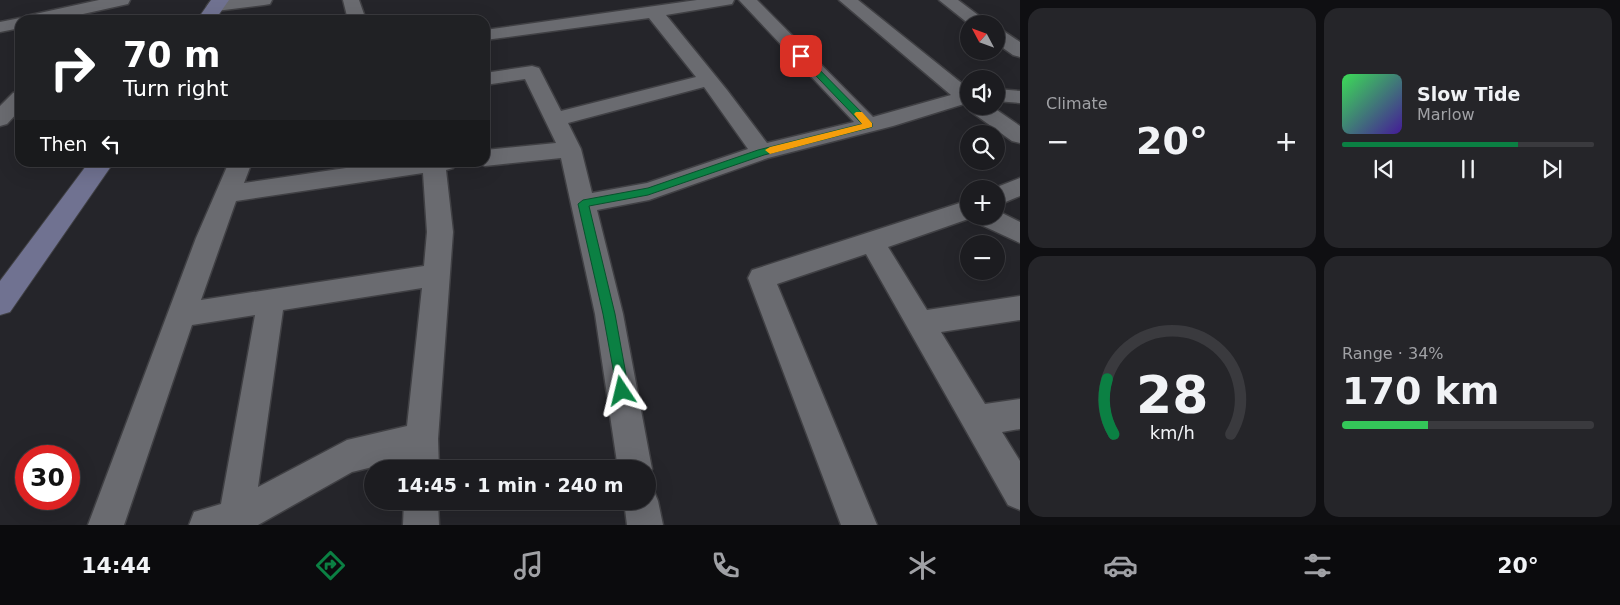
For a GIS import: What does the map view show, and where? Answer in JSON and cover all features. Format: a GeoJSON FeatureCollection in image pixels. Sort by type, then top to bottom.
{"type":"FeatureCollection","features":[{"type":"Feature","properties":{"kind":"street"},"geometry":{"type":"LineString","coordinates":[[54,15],[122,0]]}},
{"type":"Feature","properties":{"kind":"street"},"geometry":{"type":"LineString","coordinates":[[214,9],[264,0]]}},
{"type":"Feature","properties":{"kind":"street"},"geometry":{"type":"LineString","coordinates":[[351,0],[356,15]]}},
{"type":"Feature","properties":{"kind":"street"},"geometry":{"type":"LineString","coordinates":[[490,33],[654,12],[726,0]]}},
{"type":"Feature","properties":{"kind":"street"},"geometry":{"type":"LineString","coordinates":[[747,0],[869,125]]}},
{"type":"Feature","properties":{"kind":"street"},"geometry":{"type":"LineString","coordinates":[[847,0],[960,91]]}},
{"type":"Feature","properties":{"kind":"street"},"geometry":{"type":"LineString","coordinates":[[947,0],[968,15]]}},
{"type":"Feature","properties":{"kind":"street"},"geometry":{"type":"LineString","coordinates":[[654,12],[709,80],[762,152]]}},
{"type":"Feature","properties":{"kind":"street"},"geometry":{"type":"LineString","coordinates":[[0,27],[15,24]]}},
{"type":"Feature","properties":{"kind":"street"},"geometry":{"type":"LineString","coordinates":[[1005,40],[1020,50]]}},
{"type":"Feature","properties":{"kind":"street"},"geometry":{"type":"LineString","coordinates":[[490,78],[532,72],[570,149],[609,314],[633,460]]}},
{"type":"Feature","properties":{"kind":"street"},"geometry":{"type":"LineString","coordinates":[[555,119],[709,80]]}},
{"type":"Feature","properties":{"kind":"street"},"geometry":{"type":"LineString","coordinates":[[1005,96],[1020,97]]}},
{"type":"Feature","properties":{"kind":"street"},"geometry":{"type":"LineString","coordinates":[[0,102],[15,98]]}},
{"type":"Feature","properties":{"kind":"street"},"geometry":{"type":"LineString","coordinates":[[0,118],[15,102]]}},
{"type":"Feature","properties":{"kind":"street"},"geometry":{"type":"LineString","coordinates":[[583,204],[648,191],[762,152],[960,102]]}},
{"type":"Feature","properties":{"kind":"street"},"geometry":{"type":"LineString","coordinates":[[992,115],[1020,136]]}},
{"type":"Feature","properties":{"kind":"street"},"geometry":{"type":"LineString","coordinates":[[490,157],[570,149]]}},
{"type":"Feature","properties":{"kind":"street"},"geometry":{"type":"LineString","coordinates":[[0,302],[98,167]]}},
{"type":"Feature","properties":{"kind":"street"},"geometry":{"type":"LineString","coordinates":[[106,525],[209,238],[239,167]]}},
{"type":"Feature","properties":{"kind":"street"},"geometry":{"type":"LineString","coordinates":[[228,194],[412,167]]}},
{"type":"Feature","properties":{"kind":"street"},"geometry":{"type":"LineString","coordinates":[[221,521],[347,457],[422,454],[440,232],[439,167]]}},
{"type":"Feature","properties":{"kind":"street"},"geometry":{"type":"LineString","coordinates":[[1005,193],[1020,186]]}},
{"type":"Feature","properties":{"kind":"street"},"geometry":{"type":"LineString","coordinates":[[859,525],[761,278],[960,212]]}},
{"type":"Feature","properties":{"kind":"street"},"geometry":{"type":"LineString","coordinates":[[1004,225],[1020,233]]}},
{"type":"Feature","properties":{"kind":"street"},"geometry":{"type":"LineString","coordinates":[[872,242],[1020,493]]}},
{"type":"Feature","properties":{"kind":"street"},"geometry":{"type":"LineString","coordinates":[[182,315],[436,275]]}},
{"type":"Feature","properties":{"kind":"street"},"geometry":{"type":"LineString","coordinates":[[221,521],[271,301]]}},
{"type":"Feature","properties":{"kind":"street"},"geometry":{"type":"LineString","coordinates":[[920,323],[1020,308]]}},
{"type":"Feature","properties":{"kind":"street"},"geometry":{"type":"LineString","coordinates":[[977,420],[1020,414]]}},
{"type":"Feature","properties":{"kind":"street"},"geometry":{"type":"LineString","coordinates":[[422,510],[422,525]]}},
{"type":"Feature","properties":{"kind":"street"},"geometry":{"type":"LineString","coordinates":[[642,510],[645,525]]}},
{"type":"Feature","properties":{"kind":"slow traffic"},"geometry":{"type":"LineString","coordinates":[[770,150],[869,125],[859,114]]}},
{"type":"Feature","properties":{"kind":"route"},"geometry":{"type":"LineString","coordinates":[[622,391],[609,314],[583,204],[648,191],[762,152],[869,125],[801,56]]}}]}
